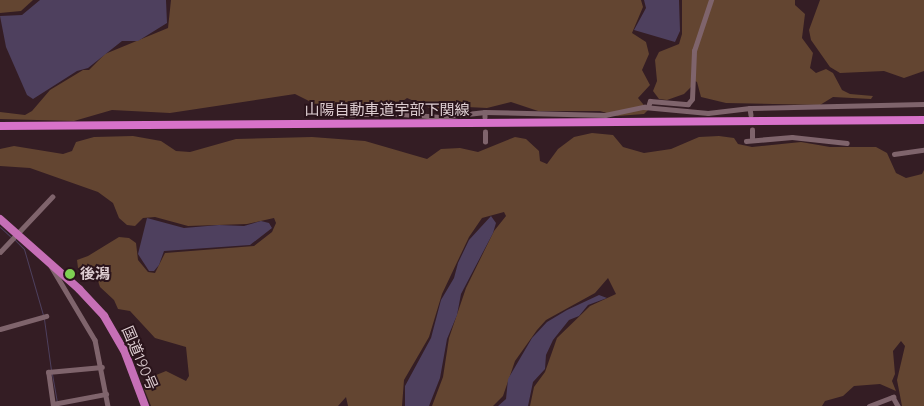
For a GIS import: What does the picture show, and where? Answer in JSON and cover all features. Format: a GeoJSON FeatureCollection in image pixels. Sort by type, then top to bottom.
{"type":"FeatureCollection","features":[{"type":"Feature","properties":{"kind":"highway","name":"山陽自動車道宇部下関線"},"geometry":{"type":"LineString","coordinates":[[0,126],[924,120]]}},
{"type":"Feature","properties":{"kind":"highway","name":"山陽自動車道宇部下関線"},"geometry":{"type":"LineString","coordinates":[[775,121],[924,124]]}},
{"type":"Feature","properties":{"kind":"highway","name":"国道190号"},"geometry":{"type":"LineString","coordinates":[[0,219],[89,298],[111,325],[145,406]]}},
{"type":"Feature","properties":{"kind":"street"},"geometry":{"type":"LineString","coordinates":[[648,107],[650,101],[688,104],[692,99],[694,51],[711,0]]}},
{"type":"Feature","properties":{"kind":"street"},"geometry":{"type":"LineString","coordinates":[[339,115],[389,113],[440,117],[485,114],[605,114],[648,107],[708,113],[750,108],[924,104]]}},
{"type":"Feature","properties":{"kind":"street"},"geometry":{"type":"LineString","coordinates":[[750,108],[751,115]]}},
{"type":"Feature","properties":{"kind":"street"},"geometry":{"type":"LineString","coordinates":[[752,130],[749,140],[792,137],[847,143]]}},
{"type":"Feature","properties":{"kind":"street"},"geometry":{"type":"LineString","coordinates":[[485,132],[485,142]]}},
{"type":"Feature","properties":{"kind":"street"},"geometry":{"type":"LineString","coordinates":[[894,154],[924,150]]}},
{"type":"Feature","properties":{"kind":"street"},"geometry":{"type":"LineString","coordinates":[[0,252],[52,197]]}},
{"type":"Feature","properties":{"kind":"street"},"geometry":{"type":"LineString","coordinates":[[50,263],[95,340],[102,367],[108,406]]}},
{"type":"Feature","properties":{"kind":"street"},"geometry":{"type":"LineString","coordinates":[[0,329],[46,316]]}},
{"type":"Feature","properties":{"kind":"street"},"geometry":{"type":"LineString","coordinates":[[102,367],[48,372],[53,405],[106,394]]}},
{"type":"Feature","properties":{"kind":"street"},"geometry":{"type":"LineString","coordinates":[[868,406],[893,397],[898,406]]}},
{"type":"Feature","properties":{"kind":"shaded area"},"geometry":{"type":"Polygon","coordinates":[[[0,0],[33,0],[21,11],[0,13],[0,0]]]}},
{"type":"Feature","properties":{"kind":"shaded area"},"geometry":{"type":"Polygon","coordinates":[[[40,0],[166,0],[167,23],[138,41],[122,41],[88,68],[77,71],[33,99],[27,95],[6,47],[0,16],[22,15],[40,0]]]}},
{"type":"Feature","properties":{"kind":"shaded area"},"geometry":{"type":"Polygon","coordinates":[[[171,0],[641,0],[643,7],[632,33],[646,42],[649,54],[642,70],[650,85],[638,98],[648,110],[644,114],[617,116],[600,111],[538,111],[511,102],[487,108],[467,107],[450,113],[439,112],[407,98],[403,101],[373,104],[350,113],[338,110],[327,116],[313,103],[295,94],[170,113],[112,110],[74,121],[0,119],[0,112],[25,115],[32,111],[50,90],[83,70],[89,70],[105,54],[168,28],[171,0]]]}},
{"type":"Feature","properties":{"kind":"shaded area"},"geometry":{"type":"Polygon","coordinates":[[[644,0],[679,0],[680,31],[675,42],[634,30],[646,8],[644,0]]]}},
{"type":"Feature","properties":{"kind":"shaded area"},"geometry":{"type":"Polygon","coordinates":[[[682,0],[795,0],[795,5],[805,14],[802,38],[813,53],[810,68],[816,73],[826,69],[833,73],[842,90],[850,94],[873,96],[871,99],[833,97],[820,105],[726,103],[701,97],[697,82],[693,80],[692,86],[684,94],[667,100],[659,99],[653,91],[657,81],[655,60],[659,52],[679,44],[682,34],[682,0]]]}},
{"type":"Feature","properties":{"kind":"shaded area"},"geometry":{"type":"Polygon","coordinates":[[[820,0],[924,0],[924,71],[904,78],[884,71],[840,73],[830,67],[811,40],[809,30],[820,0]]]}},
{"type":"Feature","properties":{"kind":"shaded area"},"geometry":{"type":"Polygon","coordinates":[[[592,133],[613,135],[623,147],[644,153],[671,149],[699,137],[719,136],[734,138],[738,144],[752,147],[801,142],[830,147],[876,147],[887,153],[896,173],[906,178],[922,174],[924,170],[924,406],[902,406],[897,380],[905,346],[901,341],[893,351],[895,374],[892,381],[896,391],[880,384],[854,386],[843,396],[825,401],[822,406],[530,406],[534,387],[545,372],[557,338],[590,306],[616,294],[608,278],[595,293],[546,320],[537,330],[515,361],[503,396],[493,406],[432,406],[443,377],[449,338],[466,288],[494,231],[506,216],[504,212],[482,218],[469,237],[442,294],[429,337],[404,380],[402,406],[348,406],[346,397],[338,406],[151,406],[143,386],[144,380],[166,371],[186,381],[189,376],[186,347],[155,338],[130,311],[118,309],[114,300],[100,287],[96,275],[84,276],[78,268],[77,260],[88,256],[119,237],[129,238],[136,243],[138,260],[148,272],[155,273],[165,253],[254,246],[272,232],[276,223],[274,218],[247,224],[188,226],[155,217],[143,218],[135,226],[127,225],[119,218],[113,203],[98,192],[30,168],[0,166],[0,149],[14,146],[63,154],[72,151],[76,142],[94,137],[133,136],[161,141],[176,151],[190,152],[236,139],[312,137],[365,141],[427,159],[441,149],[460,148],[478,152],[515,137],[526,139],[539,151],[540,161],[547,164],[558,149],[574,137],[592,133]]]}},
{"type":"Feature","properties":{"kind":"shaded area"},"geometry":{"type":"Polygon","coordinates":[[[491,216],[496,223],[493,233],[461,294],[457,315],[447,339],[440,378],[429,406],[405,406],[405,386],[431,338],[441,300],[454,278],[458,263],[469,240],[491,216]]]}},
{"type":"Feature","properties":{"kind":"shaded area"},"geometry":{"type":"Polygon","coordinates":[[[147,218],[184,228],[219,225],[244,226],[261,221],[269,223],[272,228],[250,245],[164,251],[159,265],[154,271],[149,271],[138,254],[147,218]]]}},
{"type":"Feature","properties":{"kind":"shaded area"},"geometry":{"type":"Polygon","coordinates":[[[599,295],[607,298],[588,305],[579,316],[569,320],[553,340],[546,355],[545,369],[533,382],[528,406],[498,406],[506,399],[508,379],[532,338],[547,322],[599,295]]]}},
{"type":"Feature","properties":{"kind":"waterway"},"geometry":{"type":"LineString","coordinates":[[0,227],[11,237]]}},
{"type":"Feature","properties":{"kind":"waterway"},"geometry":{"type":"LineString","coordinates":[[14,239],[24,249],[43,315]]}},
{"type":"Feature","properties":{"kind":"waterway"},"geometry":{"type":"LineString","coordinates":[[44,319],[51,370]]}},
{"type":"Feature","properties":{"kind":"waterway"},"geometry":{"type":"LineString","coordinates":[[52,374],[57,402]]}},
{"type":"Feature","properties":{"kind":"place","name":"後潟"},"geometry":{"type":"Point","coordinates":[70,274]}}]}
